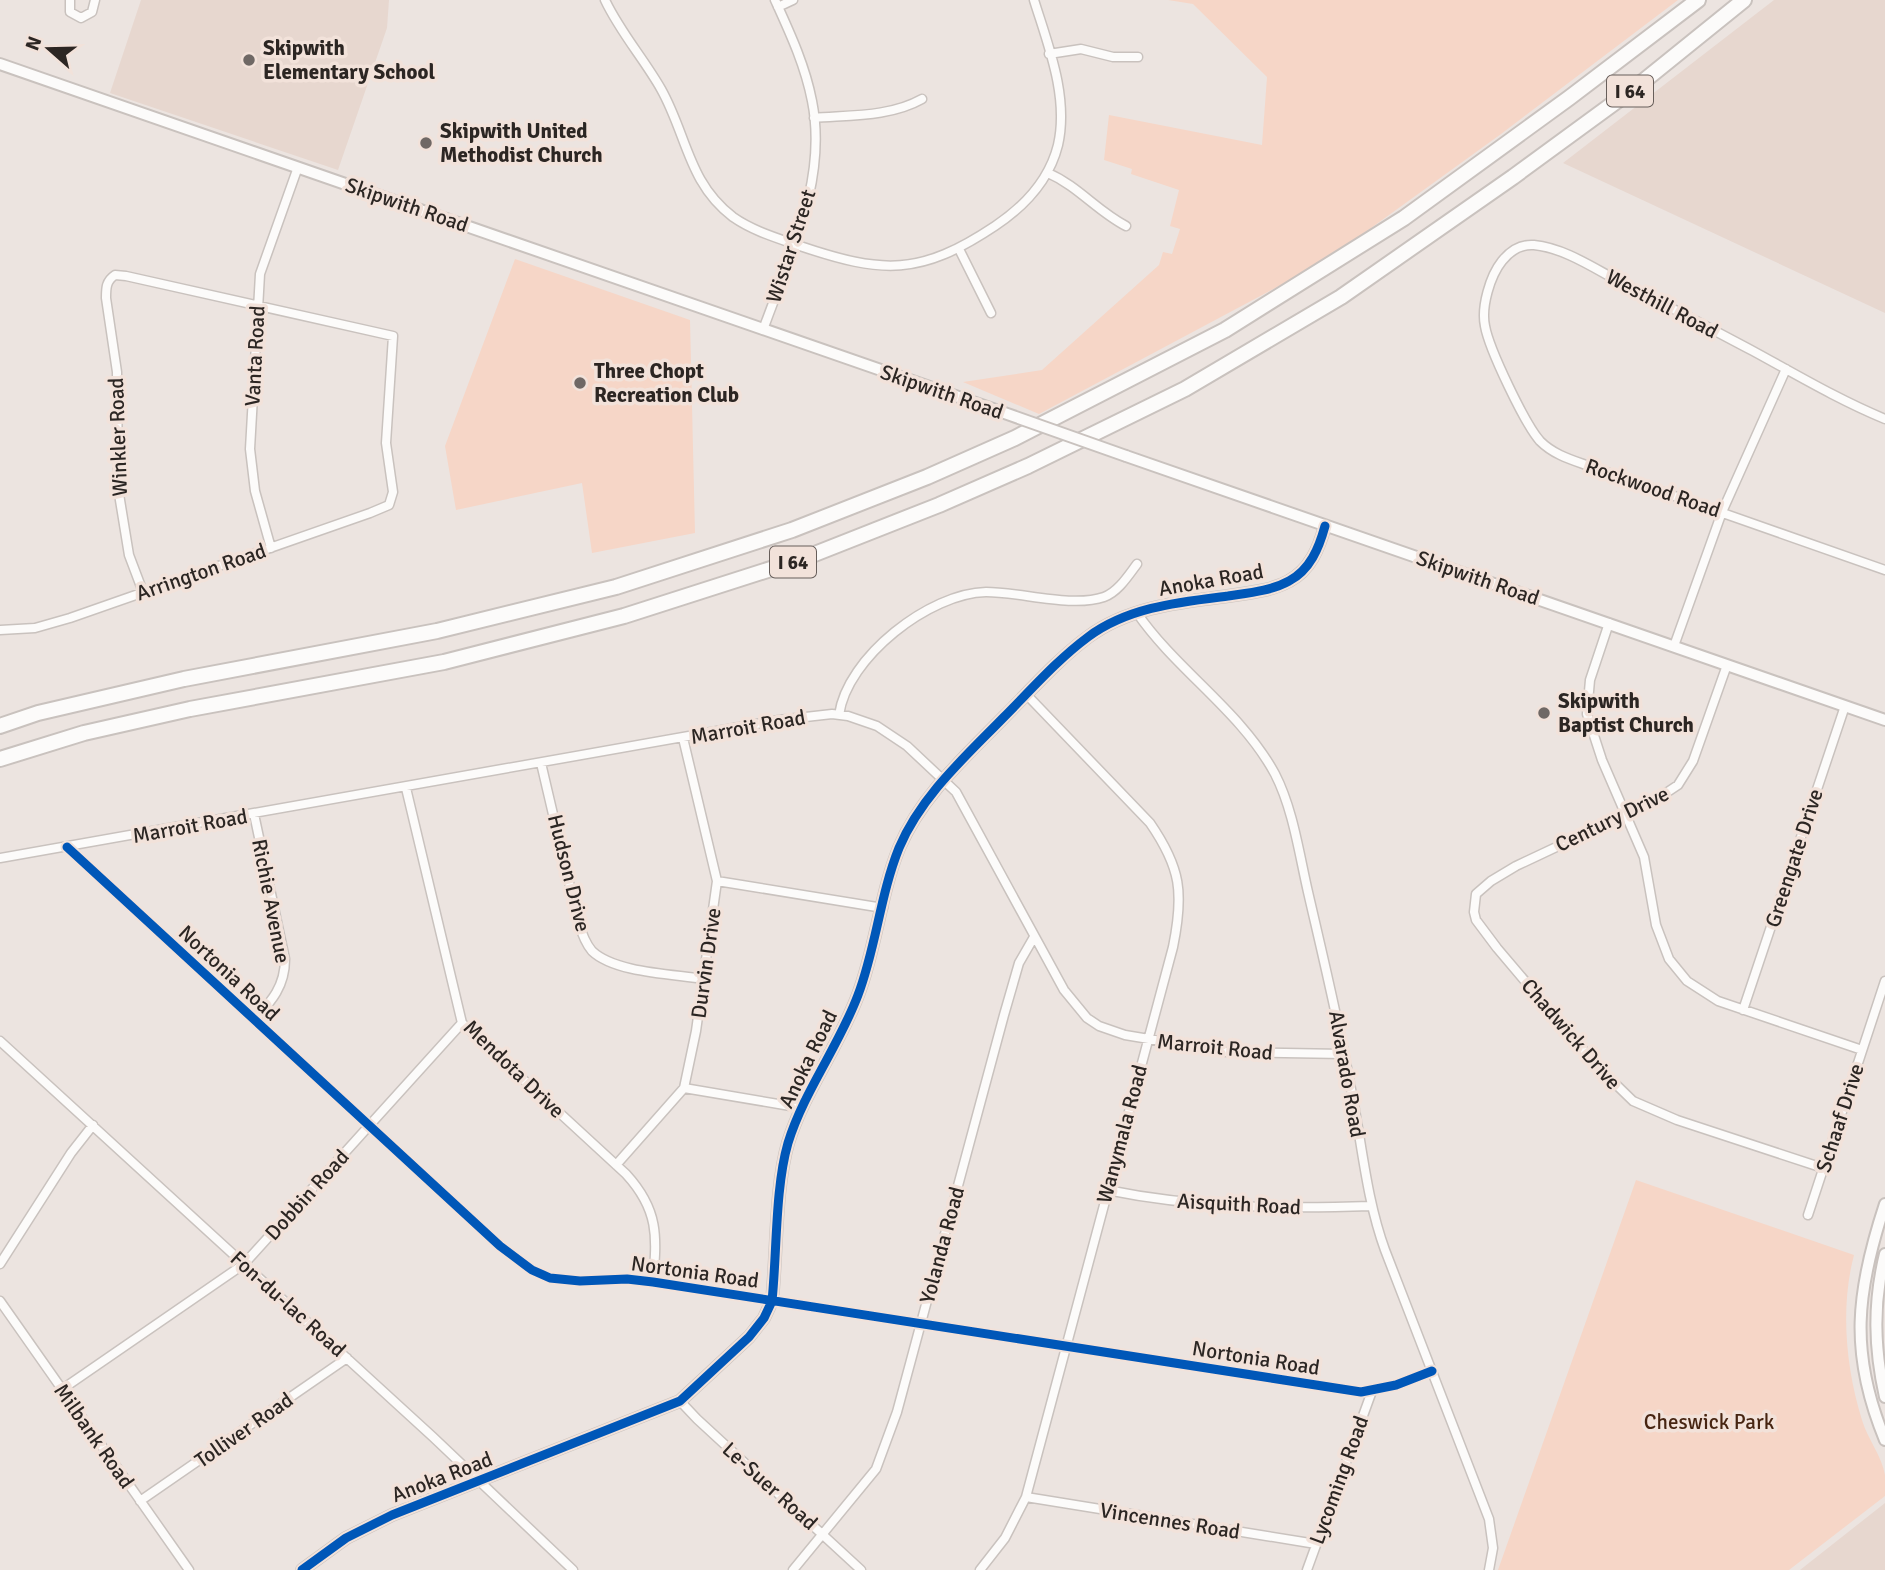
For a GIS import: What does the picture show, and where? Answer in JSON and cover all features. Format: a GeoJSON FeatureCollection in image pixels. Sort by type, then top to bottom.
{"type":"FeatureCollection","features":[{"type":"Feature","properties":{"kind":"highway","name":"I 64"},"geometry":{"type":"LineString","coordinates":[[0,726],[38,713],[184,678],[437,631],[616,587],[792,530],[927,477],[1015,438],[1225,331],[1404,218],[1698,0]]}},
{"type":"Feature","properties":{"kind":"highway","name":"I 64"},"geometry":{"type":"LineString","coordinates":[[0,759],[84,733],[190,709],[455,659],[624,617],[802,559],[951,500],[1028,466],[1185,389],[1341,297],[1640,85],[1744,0]]}},
{"type":"Feature","properties":{"kind":"main road","name":"Skipwith Road"},"geometry":{"type":"LineString","coordinates":[[0,64],[1885,720]]}},
{"type":"Feature","properties":{"kind":"main road","name":"Anoka Road"},"geometry":{"type":"LineString","coordinates":[[302,1570],[346,1538],[369,1526],[680,1401],[749,1338],[764,1318],[772,1301],[782,1175],[789,1142],[855,1003],[868,967],[896,856],[917,814],[943,782],[1026,694],[1090,635],[1123,618],[1159,606],[1270,589],[1290,581],[1308,565],[1316,553],[1325,526]]}},
{"type":"Feature","properties":{"kind":"main road"},"geometry":{"type":"LineString","coordinates":[[1885,1204],[1866,1266],[1860,1331],[1865,1379],[1885,1440]]}},
{"type":"Feature","properties":{"kind":"main road"},"geometry":{"type":"LineString","coordinates":[[1885,1254],[1875,1322],[1878,1362],[1885,1397]]}},
{"type":"Feature","properties":{"kind":"street"},"geometry":{"type":"LineString","coordinates":[[70,0],[70,12],[81,18],[92,12],[95,0]]}},
{"type":"Feature","properties":{"kind":"street"},"geometry":{"type":"LineString","coordinates":[[605,0],[618,25],[663,92],[693,169],[710,195],[727,212],[744,223],[794,244],[850,262],[880,266],[915,263],[959,249],[1023,205],[1048,173],[1058,143],[1060,99],[1034,0]]}},
{"type":"Feature","properties":{"kind":"street"},"geometry":{"type":"LineString","coordinates":[[777,4],[793,0]]}},
{"type":"Feature","properties":{"kind":"street","name":"Wistar Street"},"geometry":{"type":"LineString","coordinates":[[763,330],[804,213],[813,174],[814,118],[802,62],[777,4]]}},
{"type":"Feature","properties":{"kind":"street"},"geometry":{"type":"LineString","coordinates":[[1049,54],[1081,49],[1113,57],[1138,57]]}},
{"type":"Feature","properties":{"kind":"street"},"geometry":{"type":"LineString","coordinates":[[814,118],[892,111],[909,107],[922,99]]}},
{"type":"Feature","properties":{"kind":"street","name":"Vanta Road"},"geometry":{"type":"LineString","coordinates":[[271,548],[254,491],[251,460],[260,274],[298,167]]}},
{"type":"Feature","properties":{"kind":"street"},"geometry":{"type":"LineString","coordinates":[[1048,173],[1067,181],[1102,212],[1126,226]]}},
{"type":"Feature","properties":{"kind":"street","name":"Westhill Road"},"geometry":{"type":"LineString","coordinates":[[1486,330],[1486,302],[1498,266],[1517,248],[1534,245],[1573,258],[1885,419]]}},
{"type":"Feature","properties":{"kind":"street"},"geometry":{"type":"LineString","coordinates":[[959,249],[991,313]]}},
{"type":"Feature","properties":{"kind":"street","name":"Winkler Road"},"geometry":{"type":"LineString","coordinates":[[143,593],[129,555],[118,488],[117,382],[106,298],[108,280],[115,275],[126,276],[258,304]]}},
{"type":"Feature","properties":{"kind":"street","name":"Arrington Road"},"geometry":{"type":"LineString","coordinates":[[0,630],[43,626],[389,505],[393,496],[386,443],[393,336],[258,304]]}},
{"type":"Feature","properties":{"kind":"street","name":"Rockwood Road"},"geometry":{"type":"LineString","coordinates":[[1486,330],[1531,429],[1548,448],[1586,465],[1885,570]]}},
{"type":"Feature","properties":{"kind":"street"},"geometry":{"type":"LineString","coordinates":[[1674,646],[1722,512],[1786,369]]}},
{"type":"Feature","properties":{"kind":"street"},"geometry":{"type":"LineString","coordinates":[[839,715],[846,691],[870,653],[917,618],[949,599],[963,594],[989,592],[1094,600],[1114,592],[1137,564]]}},
{"type":"Feature","properties":{"kind":"street","name":"Alvarado Road"},"geometry":{"type":"LineString","coordinates":[[1137,613],[1148,629],[1228,710],[1256,744],[1276,777],[1287,805],[1345,1054],[1371,1206],[1385,1250],[1489,1519],[1493,1548],[1489,1570]]}},
{"type":"Feature","properties":{"kind":"street"},"geometry":{"type":"LineString","coordinates":[[1609,624],[1590,680],[1587,714],[1602,760],[1644,857],[1656,925],[1669,959],[1678,972],[1699,990],[1718,1001],[1862,1050]]}},
{"type":"Feature","properties":{"kind":"street","name":"Century Drive"},"geometry":{"type":"LineString","coordinates":[[1474,901],[1481,889],[1516,866],[1671,791],[1689,771],[1727,665]]}},
{"type":"Feature","properties":{"kind":"street","name":"Wanymala Road"},"geometry":{"type":"LineString","coordinates":[[980,1570],[1005,1538],[1026,1497],[1178,923],[1179,889],[1176,871],[1165,845],[1137,807],[1026,694]]}},
{"type":"Feature","properties":{"kind":"street","name":"Greengate Drive"},"geometry":{"type":"LineString","coordinates":[[1743,1010],[1844,706]]}},
{"type":"Feature","properties":{"kind":"street","name":"Marroit Road"},"geometry":{"type":"LineString","coordinates":[[0,858],[810,715],[839,715],[877,726],[894,736],[956,792],[1064,990],[1087,1018],[1114,1032],[1148,1040],[1237,1053],[1345,1054]]}},
{"type":"Feature","properties":{"kind":"street","name":"Durvin Drive"},"geometry":{"type":"LineString","coordinates":[[683,738],[717,881],[704,979],[684,1088]]}},
{"type":"Feature","properties":{"kind":"street","name":"Hudson Drive"},"geometry":{"type":"LineString","coordinates":[[541,763],[578,921],[588,945],[599,956],[616,964],[704,979]]}},
{"type":"Feature","properties":{"kind":"street","name":"Mendota Drive"},"geometry":{"type":"LineString","coordinates":[[406,788],[462,1023],[616,1165],[643,1195],[652,1214],[656,1239],[653,1282]]}},
{"type":"Feature","properties":{"kind":"street","name":"Richie Avenue"},"geometry":{"type":"LineString","coordinates":[[254,814],[285,959],[279,991],[254,1020]]}},
{"type":"Feature","properties":{"kind":"street","name":"Nortonia Road"},"geometry":{"type":"LineString","coordinates":[[67,847],[500,1246],[532,1270],[566,1280],[627,1279],[653,1282],[1361,1392],[1396,1385],[1432,1371]]}},
{"type":"Feature","properties":{"kind":"street"},"geometry":{"type":"LineString","coordinates":[[717,881],[883,908]]}},
{"type":"Feature","properties":{"kind":"street","name":"Chadwick Drive"},"geometry":{"type":"LineString","coordinates":[[1474,901],[1476,920],[1488,937],[1597,1066],[1633,1101],[1677,1120],[1824,1168]]}},
{"type":"Feature","properties":{"kind":"street","name":"Yolanda Road"},"geometry":{"type":"LineString","coordinates":[[793,1570],[867,1482],[882,1457],[897,1412],[1019,963],[1034,937]]}},
{"type":"Feature","properties":{"kind":"street","name":"Schaaf Drive"},"geometry":{"type":"LineString","coordinates":[[1808,1215],[1885,981]]}},
{"type":"Feature","properties":{"kind":"street","name":"Dobbin Road"},"geometry":{"type":"LineString","coordinates":[[61,1390],[244,1264],[462,1023]]}},
{"type":"Feature","properties":{"kind":"street","name":"Fon-du-lac Road"},"geometry":{"type":"LineString","coordinates":[[0,1041],[347,1358],[573,1570]]}},
{"type":"Feature","properties":{"kind":"street"},"geometry":{"type":"LineString","coordinates":[[616,1165],[684,1088],[803,1108]]}},
{"type":"Feature","properties":{"kind":"street"},"geometry":{"type":"LineString","coordinates":[[0,1264],[71,1153],[93,1125]]}},
{"type":"Feature","properties":{"kind":"street","name":"Aisquith Road"},"geometry":{"type":"LineString","coordinates":[[1107,1190],[1235,1207],[1308,1209],[1371,1206]]}},
{"type":"Feature","properties":{"kind":"street","name":"Milbank Road"},"geometry":{"type":"LineString","coordinates":[[0,1301],[189,1570]]}},
{"type":"Feature","properties":{"kind":"street","name":"Tolliver Road"},"geometry":{"type":"LineString","coordinates":[[140,1501],[347,1358]]}},
{"type":"Feature","properties":{"kind":"street","name":"Lycoming Road"},"geometry":{"type":"LineString","coordinates":[[1307,1570],[1372,1391]]}},
{"type":"Feature","properties":{"kind":"street","name":"Le-Suer Road"},"geometry":{"type":"LineString","coordinates":[[680,1401],[861,1570]]}},
{"type":"Feature","properties":{"kind":"street","name":"Vincennes Road"},"geometry":{"type":"LineString","coordinates":[[1026,1497],[1316,1544]]}},
{"type":"Feature","properties":{"kind":"shaded area","name":"Skipwith Elementary School"},"geometry":{"type":"Polygon","coordinates":[[[141,0],[389,0],[387,28],[338,170],[110,93],[141,0]]]}},
{"type":"Feature","properties":{"kind":"shaded area"},"geometry":{"type":"Polygon","coordinates":[[[1774,0],[1885,0],[1885,313],[1563,163],[1774,0]]]}},
{"type":"Feature","properties":{"kind":"shaded area"},"geometry":{"type":"Polygon","coordinates":[[[1885,1503],[1885,1570],[1800,1570],[1885,1503]]]}},
{"type":"Feature","properties":{"kind":"green space"},"geometry":{"type":"Polygon","coordinates":[[[1168,0],[1678,0],[1501,134],[1324,262],[1039,414],[963,382],[1042,370],[1159,265],[1163,252],[1172,254],[1180,229],[1170,226],[1179,190],[1131,174],[1132,169],[1104,160],[1109,115],[1262,145],[1267,77],[1193,4],[1168,0]]]}},
{"type":"Feature","properties":{"kind":"green space","name":"Three Chopt Recreation Club"},"geometry":{"type":"Polygon","coordinates":[[[515,259],[690,320],[695,533],[592,553],[582,483],[456,510],[445,446],[515,259]]]}},
{"type":"Feature","properties":{"kind":"green space","name":"Cheswick Park"},"geometry":{"type":"Polygon","coordinates":[[[1636,1180],[1854,1255],[1847,1296],[1849,1359],[1862,1420],[1885,1475],[1885,1496],[1789,1570],[1498,1570],[1636,1180]]]}},
{"type":"Feature","properties":{"kind":"cycle path"},"geometry":{"type":"LineString","coordinates":[[302,1570],[346,1538],[392,1515],[680,1401],[749,1337],[764,1318],[772,1301],[779,1200],[788,1143],[803,1105],[858,995],[893,866],[899,848],[919,811],[974,747],[1055,665],[1088,637],[1137,612],[1251,593],[1282,584],[1308,565],[1317,550],[1325,526]]}},
{"type":"Feature","properties":{"kind":"cycle path"},"geometry":{"type":"LineString","coordinates":[[67,847],[500,1246],[532,1270],[550,1278],[653,1282],[1361,1392],[1396,1385],[1432,1371]]}},
{"type":"Feature","properties":{"kind":"place","name":"Skipwith Elementary School"},"geometry":{"type":"Point","coordinates":[249,60]}},
{"type":"Feature","properties":{"kind":"place","name":"Skipwith United Methodist Church"},"geometry":{"type":"Point","coordinates":[426,143]}},
{"type":"Feature","properties":{"kind":"place","name":"Three Chopt Recreation Club"},"geometry":{"type":"Point","coordinates":[580,383]}},
{"type":"Feature","properties":{"kind":"place","name":"Skipwith Baptist Church"},"geometry":{"type":"Point","coordinates":[1544,713]}}]}
